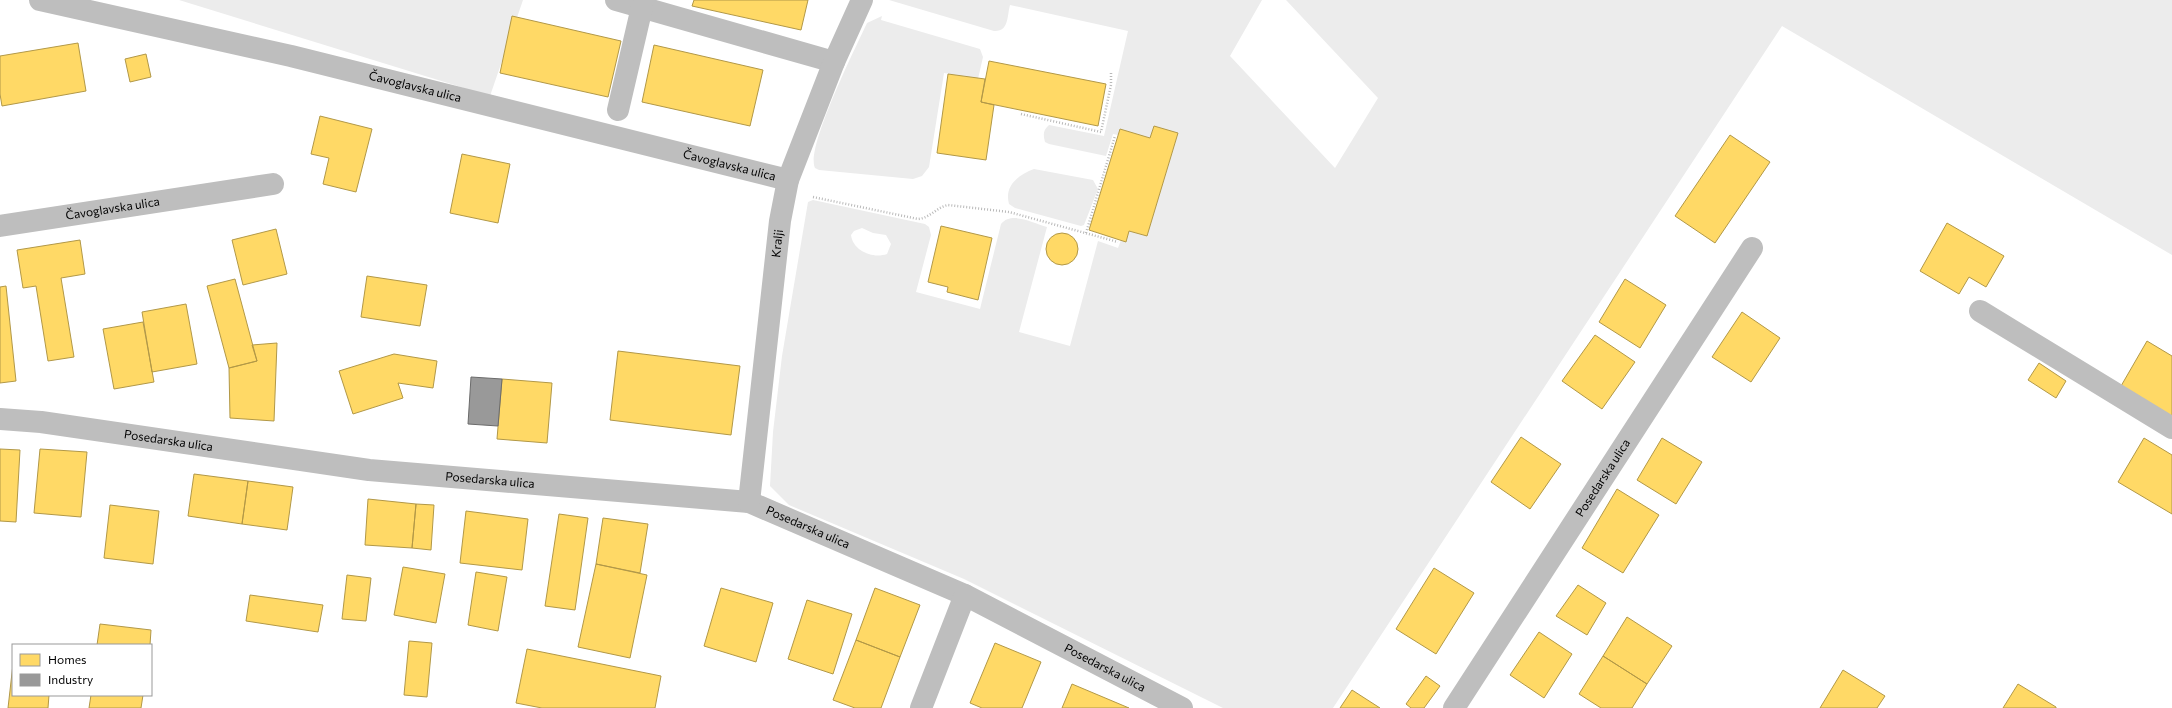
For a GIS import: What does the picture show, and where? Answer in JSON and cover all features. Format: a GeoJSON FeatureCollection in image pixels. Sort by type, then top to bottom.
{"type":"FeatureCollection","features":[{"type":"Feature","properties":{"kind":"street","name":"Čavoglavska ulica"},"geometry":{"type":"LineString","coordinates":[[40,0],[291,56],[788,180]]}},
{"type":"Feature","properties":{"kind":"street"},"geometry":{"type":"LineString","coordinates":[[616,0],[834,62]]}},
{"type":"Feature","properties":{"kind":"street","name":"Kralji"},"geometry":{"type":"LineString","coordinates":[[749,502],[780,221],[788,180],[834,62],[862,0]]}},
{"type":"Feature","properties":{"kind":"street"},"geometry":{"type":"LineString","coordinates":[[618,110],[642,7]]}},
{"type":"Feature","properties":{"kind":"street","name":"Čavoglavska ulica"},"geometry":{"type":"LineString","coordinates":[[0,226],[273,184]]}},
{"type":"Feature","properties":{"kind":"street","name":"Posedarska ulica"},"geometry":{"type":"LineString","coordinates":[[1454,708],[1752,248]]}},
{"type":"Feature","properties":{"kind":"street"},"geometry":{"type":"LineString","coordinates":[[1980,311],[2172,428]]}},
{"type":"Feature","properties":{"kind":"street","name":"Posedarska ulica"},"geometry":{"type":"LineString","coordinates":[[0,419],[41,422],[369,470],[749,502],[965,595],[1182,708]]}},
{"type":"Feature","properties":{"kind":"street"},"geometry":{"type":"LineString","coordinates":[[921,708],[965,595]]}},
{"type":"Feature","properties":{"kind":"path"},"geometry":{"type":"LineString","coordinates":[[1021,114],[1101,132],[1111,85],[1111,71]]}},
{"type":"Feature","properties":{"kind":"path"},"geometry":{"type":"LineString","coordinates":[[1086,233],[1115,136]]}},
{"type":"Feature","properties":{"kind":"path"},"geometry":{"type":"LineString","coordinates":[[814,197],[918,219],[924,219],[942,206],[948,204],[1009,212],[1118,242]]}},
{"type":"Feature","properties":{"kind":"shaded area"},"geometry":{"type":"Polygon","coordinates":[[[179,0],[523,0],[490,96],[179,0]]]}},
{"type":"Feature","properties":{"kind":"shaded area"},"geometry":{"type":"Polygon","coordinates":[[[889,0],[1262,0],[1230,56],[1335,168],[1378,98],[1286,0],[2172,0],[2172,255],[1782,26],[1333,708],[1223,708],[964,579],[789,505],[770,486],[773,432],[782,356],[808,202],[813,200],[925,224],[929,227],[931,235],[916,292],[980,309],[1001,224],[1011,218],[1017,218],[1047,227],[1019,332],[1070,346],[1098,241],[1118,248],[1121,240],[1126,241],[1129,231],[1147,236],[1178,134],[1150,138],[1120,129],[1118,135],[1113,134],[1106,156],[1049,144],[1045,142],[1044,137],[1044,133],[1049,125],[1104,136],[1128,31],[1010,5],[1005,26],[999,31],[994,31],[889,0]],[[862,228],[854,231],[851,235],[856,245],[864,252],[876,255],[887,254],[891,244],[886,235],[873,233],[862,228]]]}},
{"type":"Feature","properties":{"kind":"shaded area"},"geometry":{"type":"Polygon","coordinates":[[[882,16],[881,20],[980,49],[983,57],[978,79],[944,73],[929,167],[922,176],[913,179],[819,170],[815,168],[814,157],[817,141],[833,97],[867,23],[882,16]]]}},
{"type":"Feature","properties":{"kind":"shaded area"},"geometry":{"type":"Polygon","coordinates":[[[1034,169],[1093,180],[1098,189],[1084,225],[1081,226],[1015,208],[1009,204],[1008,198],[1010,187],[1023,174],[1034,169]]]}},
{"type":"Feature","properties":{"kind":"building: Homes"},"geometry":{"type":"Polygon","coordinates":[[[694,0],[808,0],[801,30],[692,6],[694,0]]]}},
{"type":"Feature","properties":{"kind":"building: Homes"},"geometry":{"type":"Polygon","coordinates":[[[512,16],[621,41],[608,97],[500,73],[512,16]]]}},
{"type":"Feature","properties":{"kind":"building: Homes"},"geometry":{"type":"Polygon","coordinates":[[[78,43],[86,91],[2,106],[0,94],[0,56],[78,43]]]}},
{"type":"Feature","properties":{"kind":"building: Homes"},"geometry":{"type":"Polygon","coordinates":[[[654,45],[763,70],[750,126],[642,102],[654,45]]]}},
{"type":"Feature","properties":{"kind":"building: Homes"},"geometry":{"type":"Polygon","coordinates":[[[146,54],[151,77],[130,82],[125,59],[146,54]]]}},
{"type":"Feature","properties":{"kind":"building: Homes"},"geometry":{"type":"Polygon","coordinates":[[[989,61],[1106,84],[1098,126],[981,102],[989,61]]]}},
{"type":"Feature","properties":{"kind":"building: Homes"},"geometry":{"type":"Polygon","coordinates":[[[948,74],[985,79],[981,102],[994,105],[986,160],[937,153],[948,74]]]}},
{"type":"Feature","properties":{"kind":"building: Homes"},"geometry":{"type":"Polygon","coordinates":[[[320,116],[372,129],[356,192],[323,184],[329,158],[311,154],[320,116]]]}},
{"type":"Feature","properties":{"kind":"building: Homes"},"geometry":{"type":"Polygon","coordinates":[[[1154,126],[1178,133],[1147,236],[1129,231],[1126,242],[1089,230],[1120,129],[1150,138],[1154,126]]]}},
{"type":"Feature","properties":{"kind":"building: Homes"},"geometry":{"type":"Polygon","coordinates":[[[1730,135],[1770,162],[1715,243],[1675,216],[1730,135]]]}},
{"type":"Feature","properties":{"kind":"building: Homes"},"geometry":{"type":"Polygon","coordinates":[[[462,154],[510,164],[498,223],[450,213],[462,154]]]}},
{"type":"Feature","properties":{"kind":"building: Homes"},"geometry":{"type":"Polygon","coordinates":[[[1947,223],[2004,256],[1986,287],[1969,277],[1959,294],[1920,271],[1947,223]]]}},
{"type":"Feature","properties":{"kind":"building: Homes"},"geometry":{"type":"Polygon","coordinates":[[[941,226],[992,238],[978,300],[947,292],[948,287],[928,282],[941,226]]]}},
{"type":"Feature","properties":{"kind":"building: Homes"},"geometry":{"type":"Polygon","coordinates":[[[276,229],[287,274],[243,285],[232,240],[276,229]]]}},
{"type":"Feature","properties":{"kind":"building: Homes"},"geometry":{"type":"Polygon","coordinates":[[[1059,233],[1065,233],[1074,237],[1078,249],[1074,261],[1065,265],[1059,265],[1050,261],[1046,252],[1046,246],[1050,237],[1059,233]]]}},
{"type":"Feature","properties":{"kind":"building: Homes"},"geometry":{"type":"Polygon","coordinates":[[[80,240],[85,274],[61,278],[74,357],[48,361],[36,286],[23,288],[17,250],[80,240]]]}},
{"type":"Feature","properties":{"kind":"building: Homes"},"geometry":{"type":"Polygon","coordinates":[[[367,276],[427,285],[420,326],[361,317],[367,276]]]}},
{"type":"Feature","properties":{"kind":"building: Homes"},"geometry":{"type":"Polygon","coordinates":[[[235,279],[257,361],[229,368],[207,286],[235,279]]]}},
{"type":"Feature","properties":{"kind":"building: Homes"},"geometry":{"type":"Polygon","coordinates":[[[1625,279],[1666,305],[1640,348],[1599,322],[1625,279]]]}},
{"type":"Feature","properties":{"kind":"building: Homes"},"geometry":{"type":"Polygon","coordinates":[[[6,286],[16,381],[0,383],[0,287],[6,286]]]}},
{"type":"Feature","properties":{"kind":"building: Homes"},"geometry":{"type":"Polygon","coordinates":[[[186,304],[197,364],[152,372],[142,312],[186,304]]]}},
{"type":"Feature","properties":{"kind":"building: Homes"},"geometry":{"type":"Polygon","coordinates":[[[1742,312],[1780,338],[1751,382],[1712,357],[1742,312]]]}},
{"type":"Feature","properties":{"kind":"building: Homes"},"geometry":{"type":"Polygon","coordinates":[[[143,322],[154,382],[114,389],[103,329],[143,322]]]}},
{"type":"Feature","properties":{"kind":"building: Homes"},"geometry":{"type":"Polygon","coordinates":[[[1595,335],[1635,362],[1602,409],[1562,381],[1595,335]]]}},
{"type":"Feature","properties":{"kind":"building: Homes"},"geometry":{"type":"Polygon","coordinates":[[[2147,341],[2172,356],[2172,417],[2121,386],[2147,341]]]}},
{"type":"Feature","properties":{"kind":"building: Homes"},"geometry":{"type":"Polygon","coordinates":[[[277,343],[274,421],[230,418],[229,368],[257,361],[252,345],[277,343]]]}},
{"type":"Feature","properties":{"kind":"building: Homes"},"geometry":{"type":"Polygon","coordinates":[[[618,351],[740,366],[731,435],[610,420],[618,351]]]}},
{"type":"Feature","properties":{"kind":"building: Homes"},"geometry":{"type":"Polygon","coordinates":[[[394,354],[437,361],[433,388],[398,383],[403,398],[353,414],[339,371],[394,354]]]}},
{"type":"Feature","properties":{"kind":"building: Homes"},"geometry":{"type":"Polygon","coordinates":[[[2039,363],[2066,381],[2056,398],[2028,380],[2039,363]]]}},
{"type":"Feature","properties":{"kind":"building: Homes"},"geometry":{"type":"Polygon","coordinates":[[[502,379],[552,383],[547,443],[497,439],[502,379]]]}},
{"type":"Feature","properties":{"kind":"building: Homes"},"geometry":{"type":"Polygon","coordinates":[[[1521,437],[1561,464],[1530,509],[1491,482],[1521,437]]]}},
{"type":"Feature","properties":{"kind":"building: Homes"},"geometry":{"type":"Polygon","coordinates":[[[1662,438],[1702,462],[1676,504],[1637,480],[1662,438]]]}},
{"type":"Feature","properties":{"kind":"building: Homes"},"geometry":{"type":"Polygon","coordinates":[[[2144,438],[2172,455],[2172,514],[2118,482],[2144,438]]]}},
{"type":"Feature","properties":{"kind":"building: Homes"},"geometry":{"type":"Polygon","coordinates":[[[0,449],[20,450],[16,522],[0,521],[0,449]]]}},
{"type":"Feature","properties":{"kind":"building: Homes"},"geometry":{"type":"Polygon","coordinates":[[[40,449],[87,452],[81,517],[34,513],[40,449]]]}},
{"type":"Feature","properties":{"kind":"building: Homes"},"geometry":{"type":"Polygon","coordinates":[[[194,474],[248,481],[242,524],[188,516],[194,474]]]}},
{"type":"Feature","properties":{"kind":"building: Homes"},"geometry":{"type":"Polygon","coordinates":[[[248,481],[293,487],[287,530],[242,524],[248,481]]]}},
{"type":"Feature","properties":{"kind":"building: Homes"},"geometry":{"type":"Polygon","coordinates":[[[1617,489],[1659,515],[1623,573],[1582,548],[1617,489]]]}},
{"type":"Feature","properties":{"kind":"building: Homes"},"geometry":{"type":"Polygon","coordinates":[[[368,499],[416,504],[412,548],[365,545],[368,499]]]}},
{"type":"Feature","properties":{"kind":"building: Homes"},"geometry":{"type":"Polygon","coordinates":[[[416,504],[434,505],[431,550],[412,548],[416,504]]]}},
{"type":"Feature","properties":{"kind":"building: Homes"},"geometry":{"type":"Polygon","coordinates":[[[110,505],[159,511],[153,564],[104,558],[110,505]]]}},
{"type":"Feature","properties":{"kind":"building: Homes"},"geometry":{"type":"Polygon","coordinates":[[[466,511],[528,519],[522,570],[460,563],[466,511]]]}},
{"type":"Feature","properties":{"kind":"building: Homes"},"geometry":{"type":"Polygon","coordinates":[[[559,514],[588,518],[575,610],[545,606],[559,514]]]}},
{"type":"Feature","properties":{"kind":"building: Homes"},"geometry":{"type":"Polygon","coordinates":[[[603,518],[648,524],[640,573],[596,564],[603,518]]]}},
{"type":"Feature","properties":{"kind":"building: Homes"},"geometry":{"type":"Polygon","coordinates":[[[596,564],[647,575],[630,658],[578,647],[596,564]]]}},
{"type":"Feature","properties":{"kind":"building: Homes"},"geometry":{"type":"Polygon","coordinates":[[[403,567],[445,574],[436,623],[394,615],[403,567]]]}},
{"type":"Feature","properties":{"kind":"building: Homes"},"geometry":{"type":"Polygon","coordinates":[[[1434,568],[1474,593],[1436,654],[1396,629],[1434,568]]]}},
{"type":"Feature","properties":{"kind":"building: Homes"},"geometry":{"type":"Polygon","coordinates":[[[476,572],[507,577],[498,631],[468,625],[476,572]]]}},
{"type":"Feature","properties":{"kind":"building: Homes"},"geometry":{"type":"Polygon","coordinates":[[[347,575],[371,578],[366,621],[342,619],[347,575]]]}},
{"type":"Feature","properties":{"kind":"building: Homes"},"geometry":{"type":"Polygon","coordinates":[[[1578,585],[1606,603],[1587,635],[1556,616],[1578,585]]]}},
{"type":"Feature","properties":{"kind":"building: Homes"},"geometry":{"type":"Polygon","coordinates":[[[721,588],[773,603],[756,662],[704,646],[721,588]]]}},
{"type":"Feature","properties":{"kind":"building: Homes"},"geometry":{"type":"Polygon","coordinates":[[[875,588],[920,605],[900,657],[856,640],[875,588]]]}},
{"type":"Feature","properties":{"kind":"building: Homes"},"geometry":{"type":"Polygon","coordinates":[[[250,595],[323,605],[318,632],[246,621],[250,595]]]}},
{"type":"Feature","properties":{"kind":"building: Homes"},"geometry":{"type":"Polygon","coordinates":[[[807,600],[852,614],[833,674],[788,659],[807,600]]]}},
{"type":"Feature","properties":{"kind":"building: Homes"},"geometry":{"type":"Polygon","coordinates":[[[1627,617],[1672,646],[1647,684],[1603,656],[1627,617]]]}},
{"type":"Feature","properties":{"kind":"building: Homes"},"geometry":{"type":"Polygon","coordinates":[[[100,624],[151,630],[150,644],[97,644],[100,624]]]}},
{"type":"Feature","properties":{"kind":"building: Homes"},"geometry":{"type":"Polygon","coordinates":[[[1539,632],[1572,654],[1544,698],[1510,675],[1539,632]]]}},
{"type":"Feature","properties":{"kind":"building: Homes"},"geometry":{"type":"Polygon","coordinates":[[[856,640],[900,657],[881,708],[855,708],[833,700],[856,640]]]}},
{"type":"Feature","properties":{"kind":"building: Homes"},"geometry":{"type":"Polygon","coordinates":[[[409,641],[432,643],[427,697],[404,695],[409,641]]]}},
{"type":"Feature","properties":{"kind":"building: Homes"},"geometry":{"type":"Polygon","coordinates":[[[995,643],[1041,662],[1022,708],[982,708],[970,703],[995,643]]]}},
{"type":"Feature","properties":{"kind":"building: Homes"},"geometry":{"type":"Polygon","coordinates":[[[527,649],[661,676],[655,708],[542,708],[516,703],[527,649]]]}},
{"type":"Feature","properties":{"kind":"building: Homes"},"geometry":{"type":"Polygon","coordinates":[[[1603,656],[1647,684],[1632,708],[1601,708],[1579,694],[1603,656]]]}},
{"type":"Feature","properties":{"kind":"building: Homes"},"geometry":{"type":"Polygon","coordinates":[[[1843,670],[1885,696],[1877,708],[1820,708],[1843,670]]]}},
{"type":"Feature","properties":{"kind":"building: Homes"},"geometry":{"type":"Polygon","coordinates":[[[12,673],[12,696],[49,696],[48,708],[8,708],[12,673]]]}},
{"type":"Feature","properties":{"kind":"building: Homes"},"geometry":{"type":"Polygon","coordinates":[[[1426,676],[1440,686],[1424,708],[1411,708],[1406,704],[1426,676]]]}},
{"type":"Feature","properties":{"kind":"building: Homes"},"geometry":{"type":"Polygon","coordinates":[[[1072,684],[1129,708],[1062,708],[1072,684]]]}},
{"type":"Feature","properties":{"kind":"building: Homes"},"geometry":{"type":"Polygon","coordinates":[[[2018,684],[2056,707],[2056,708],[2003,708],[2018,684]]]}},
{"type":"Feature","properties":{"kind":"building: Homes"},"geometry":{"type":"Polygon","coordinates":[[[1352,690],[1380,708],[1340,708],[1352,690]]]}},
{"type":"Feature","properties":{"kind":"building: Homes"},"geometry":{"type":"Polygon","coordinates":[[[91,696],[143,696],[141,708],[89,708],[91,696]]]}},
{"type":"Feature","properties":{"kind":"building: Industry"},"geometry":{"type":"Polygon","coordinates":[[[471,377],[502,379],[498,426],[468,424],[471,377]]]}}]}
